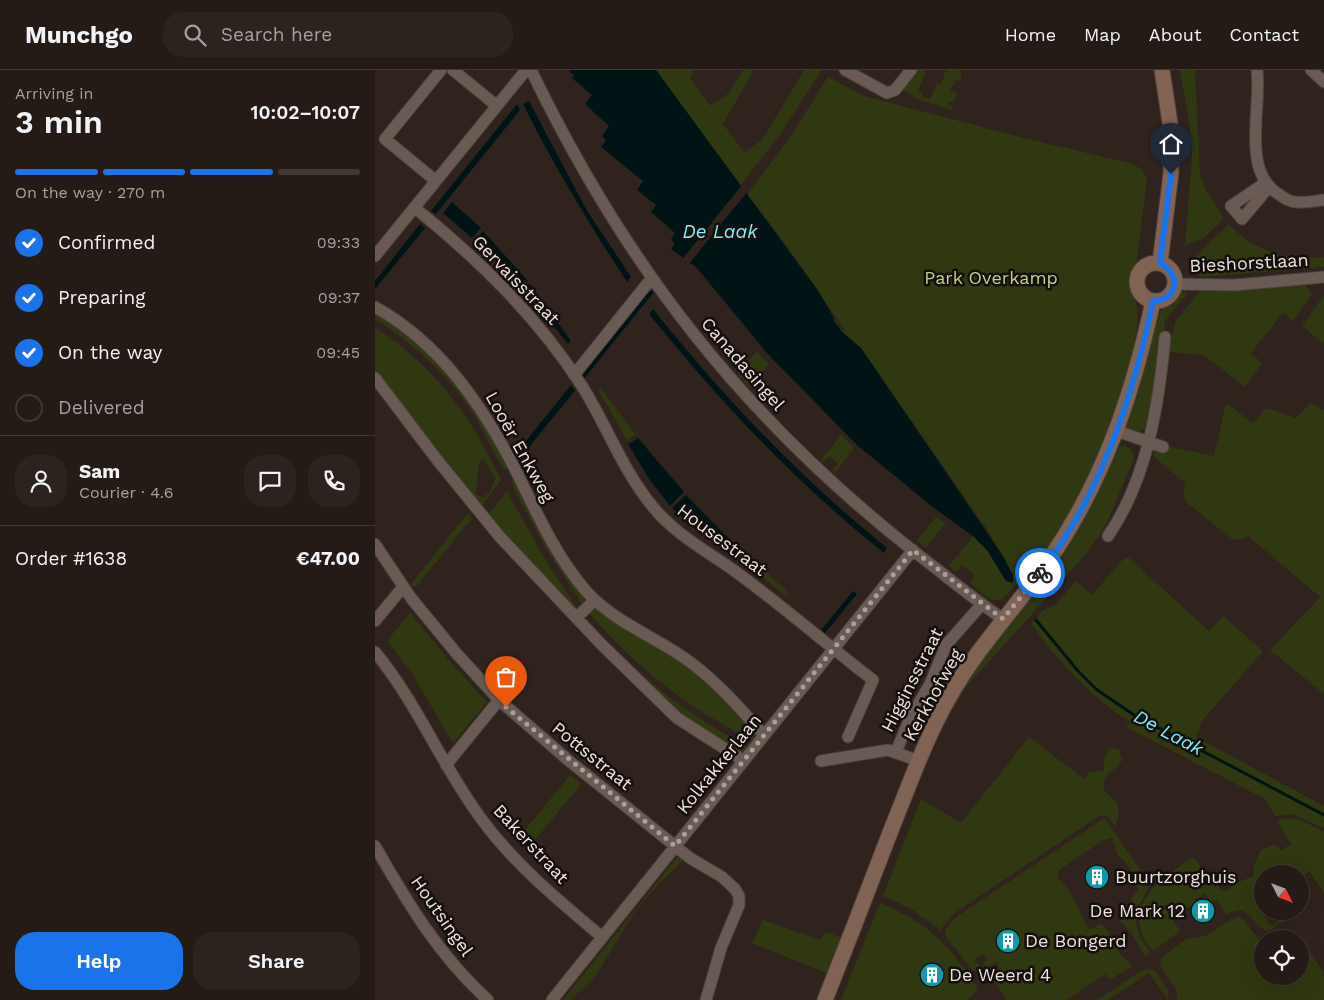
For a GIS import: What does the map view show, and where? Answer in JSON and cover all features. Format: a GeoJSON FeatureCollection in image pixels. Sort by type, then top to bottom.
{"type":"FeatureCollection","features":[{"type":"Feature","properties":{"kind":"street"},"geometry":{"type":"LineString","coordinates":[[436,181],[385,140],[441,70]]}},
{"type":"Feature","properties":{"kind":"street"},"geometry":{"type":"LineString","coordinates":[[453,70],[497,106]]}},
{"type":"Feature","properties":{"kind":"street"},"geometry":{"type":"LineString","coordinates":[[375,256],[526,70]]}},
{"type":"Feature","properties":{"kind":"street","name":"Canadasingel"},"geometry":{"type":"LineString","coordinates":[[531,70],[582,170],[651,279],[712,357],[768,420],[838,487],[913,550],[1003,619]]}},
{"type":"Feature","properties":{"kind":"street"},"geometry":{"type":"LineString","coordinates":[[845,70],[887,93],[895,90],[911,70]]}},
{"type":"Feature","properties":{"kind":"street"},"geometry":{"type":"LineString","coordinates":[[1160,263],[1170,195],[1171,165],[1168,107],[1162,70]]}},
{"type":"Feature","properties":{"kind":"street"},"geometry":{"type":"LineString","coordinates":[[1257,70],[1255,158],[1267,185],[1289,200],[1297,202],[1324,200]]}},
{"type":"Feature","properties":{"kind":"street"},"geometry":{"type":"LineString","coordinates":[[1311,70],[1324,82]]}},
{"type":"Feature","properties":{"kind":"street","name":"Gervaisstraat"},"geometry":{"type":"LineString","coordinates":[[415,208],[465,250],[514,298],[546,335],[582,386]]}},
{"type":"Feature","properties":{"kind":"street"},"geometry":{"type":"LineString","coordinates":[[1160,263],[1168,267],[1173,274],[1175,284],[1168,297],[1153,301],[1145,298],[1139,291],[1136,283],[1138,274],[1143,268],[1151,264],[1160,263]]}},
{"type":"Feature","properties":{"kind":"street","name":"Bieshorstlaan"},"geometry":{"type":"LineString","coordinates":[[1175,284],[1235,285],[1324,277]]}},
{"type":"Feature","properties":{"kind":"street"},"geometry":{"type":"LineString","coordinates":[[574,375],[651,279]]}},
{"type":"Feature","properties":{"kind":"street","name":"Kerkhofweg"},"geometry":{"type":"LineString","coordinates":[[825,1000],[930,733],[951,694],[1003,619],[1043,569],[1065,536],[1102,468],[1117,431],[1141,357],[1153,301]]}},
{"type":"Feature","properties":{"kind":"street","name":"Looër Enkweg"},"geometry":{"type":"LineString","coordinates":[[375,307],[407,329],[436,355],[472,395],[503,447],[561,558],[595,600],[620,619],[682,656],[703,672],[764,735]]}},
{"type":"Feature","properties":{"kind":"street"},"geometry":{"type":"LineString","coordinates":[[1107,536],[1129,499],[1147,442],[1159,387],[1165,337]]}},
{"type":"Feature","properties":{"kind":"street"},"geometry":{"type":"LineString","coordinates":[[375,378],[438,461],[500,537],[576,618],[662,706],[698,733],[744,761]]}},
{"type":"Feature","properties":{"kind":"street","name":"Housestraat"},"geometry":{"type":"LineString","coordinates":[[582,386],[636,483],[661,517],[687,540],[736,572],[873,680],[848,737]]}},
{"type":"Feature","properties":{"kind":"street"},"geometry":{"type":"LineString","coordinates":[[1117,431],[1163,447]]}},
{"type":"Feature","properties":{"kind":"street","name":"Pottsstraat"},"geometry":{"type":"LineString","coordinates":[[375,544],[411,598],[457,654],[499,700],[548,744],[694,862],[722,877],[733,886],[739,896],[739,905],[721,948],[706,1000]]}},
{"type":"Feature","properties":{"kind":"street","name":"Kolkakkerlaan"},"geometry":{"type":"LineString","coordinates":[[552,1000],[913,550]]}},
{"type":"Feature","properties":{"kind":"street"},"geometry":{"type":"LineString","coordinates":[[375,621],[403,587]]}},
{"type":"Feature","properties":{"kind":"street"},"geometry":{"type":"LineString","coordinates":[[576,618],[595,600]]}},
{"type":"Feature","properties":{"kind":"street","name":"Higginsstraat"},"geometry":{"type":"LineString","coordinates":[[896,752],[910,718],[930,684],[946,645],[982,604]]}},
{"type":"Feature","properties":{"kind":"street","name":"Bakerstraat"},"geometry":{"type":"LineString","coordinates":[[375,652],[405,693],[446,765],[480,817],[505,847],[546,889],[602,937]]}},
{"type":"Feature","properties":{"kind":"street"},"geometry":{"type":"LineString","coordinates":[[446,765],[499,700]]}},
{"type":"Feature","properties":{"kind":"street"},"geometry":{"type":"LineString","coordinates":[[821,761],[881,750],[896,752],[919,761]]}},
{"type":"Feature","properties":{"kind":"street","name":"Houtsingel"},"geometry":{"type":"LineString","coordinates":[[375,846],[412,910],[445,955],[488,1000]]}},
{"type":"Feature","properties":{"kind":"green space"},"geometry":{"type":"Polygon","coordinates":[[[656,70],[694,70],[690,78],[711,106],[729,93],[743,70],[754,70],[723,124],[744,152],[762,140],[804,70],[822,70],[779,136],[740,186],[656,70]]]}},
{"type":"Feature","properties":{"kind":"green space"},"geometry":{"type":"Polygon","coordinates":[[[914,70],[926,70],[918,91],[923,93],[922,98],[930,99],[937,84],[941,84],[946,70],[961,70],[961,82],[956,80],[950,91],[957,93],[954,102],[949,102],[948,106],[953,107],[952,110],[920,100],[900,88],[914,70]]]}},
{"type":"Feature","properties":{"kind":"green space"},"geometry":{"type":"Polygon","coordinates":[[[1180,70],[1195,70],[1200,174],[1204,187],[1224,218],[1204,238],[1185,246],[1192,156],[1190,128],[1180,70]]]}},
{"type":"Feature","properties":{"kind":"green space","name":"Park Overkamp"},"geometry":{"type":"Polygon","coordinates":[[[828,77],[864,96],[1016,136],[1133,164],[1142,170],[1147,179],[1133,290],[1138,312],[1134,353],[1112,427],[1071,513],[1049,546],[1005,597],[999,600],[986,597],[970,582],[975,575],[962,565],[956,572],[949,566],[973,536],[987,550],[1006,581],[1013,575],[987,529],[861,348],[843,332],[845,330],[798,262],[747,195],[790,137],[828,77]]]}},
{"type":"Feature","properties":{"kind":"green space"},"geometry":{"type":"Polygon","coordinates":[[[1229,224],[1249,242],[1260,248],[1284,256],[1324,257],[1324,267],[1200,277],[1192,259],[1229,224]]]}},
{"type":"Feature","properties":{"kind":"green space"},"geometry":{"type":"Polygon","coordinates":[[[1305,285],[1312,294],[1293,321],[1283,313],[1251,353],[1262,363],[1245,387],[1204,355],[1169,352],[1175,322],[1200,291],[1305,285]]]}},
{"type":"Feature","properties":{"kind":"green space"},"geometry":{"type":"Polygon","coordinates":[[[1188,292],[1165,321],[1158,374],[1148,426],[1140,431],[1129,430],[1126,425],[1138,392],[1156,317],[1165,303],[1179,293],[1188,292]]]}},
{"type":"Feature","properties":{"kind":"green space"},"geometry":{"type":"Polygon","coordinates":[[[1324,295],[1324,344],[1302,326],[1324,295]]]}},
{"type":"Feature","properties":{"kind":"green space"},"geometry":{"type":"Polygon","coordinates":[[[375,312],[431,354],[464,390],[511,469],[504,469],[474,415],[442,374],[417,350],[375,319],[375,312]]]}},
{"type":"Feature","properties":{"kind":"green space"},"geometry":{"type":"Polygon","coordinates":[[[375,327],[417,359],[434,376],[476,433],[501,480],[481,507],[375,374],[375,327]],[[485,459],[479,462],[476,494],[482,498],[490,492],[495,479],[485,459]]]}},
{"type":"Feature","properties":{"kind":"green space"},"geometry":{"type":"Polygon","coordinates":[[[757,351],[769,364],[750,388],[738,374],[757,351]]]}},
{"type":"Feature","properties":{"kind":"green space"},"geometry":{"type":"Polygon","coordinates":[[[601,388],[636,435],[627,440],[598,390],[601,388]]]}},
{"type":"Feature","properties":{"kind":"green space"},"geometry":{"type":"Polygon","coordinates":[[[1226,403],[1253,423],[1266,408],[1296,418],[1310,403],[1324,410],[1324,694],[1270,650],[1320,597],[1248,536],[1241,540],[1232,539],[1187,503],[1183,496],[1185,483],[1153,456],[1156,444],[1214,456],[1226,403]]]}},
{"type":"Feature","properties":{"kind":"green space"},"geometry":{"type":"Polygon","coordinates":[[[841,435],[854,448],[835,473],[832,470],[838,463],[829,456],[823,462],[821,460],[841,435]]]}},
{"type":"Feature","properties":{"kind":"green space"},"geometry":{"type":"Polygon","coordinates":[[[1120,446],[1126,446],[1131,450],[1134,458],[1107,523],[1088,552],[966,687],[954,707],[950,705],[1046,577],[1120,446]]]}},
{"type":"Feature","properties":{"kind":"green space"},"geometry":{"type":"Polygon","coordinates":[[[514,477],[586,597],[582,604],[545,547],[513,487],[512,481],[514,477]]]}},
{"type":"Feature","properties":{"kind":"green space"},"geometry":{"type":"Polygon","coordinates":[[[507,491],[543,556],[577,608],[574,608],[487,516],[507,491]]]}},
{"type":"Feature","properties":{"kind":"green space"},"geometry":{"type":"Polygon","coordinates":[[[468,513],[472,518],[417,586],[413,586],[411,584],[468,513]]]}},
{"type":"Feature","properties":{"kind":"green space"},"geometry":{"type":"Polygon","coordinates":[[[936,517],[946,523],[926,548],[917,540],[936,517]]]}},
{"type":"Feature","properties":{"kind":"green space"},"geometry":{"type":"Polygon","coordinates":[[[738,547],[789,593],[786,596],[733,554],[738,547]]]}},
{"type":"Feature","properties":{"kind":"green space"},"geometry":{"type":"Polygon","coordinates":[[[1124,558],[1129,558],[1209,631],[1223,616],[1263,651],[1202,721],[1196,737],[1324,806],[1324,828],[1292,814],[1275,816],[1265,799],[1126,727],[1130,722],[1088,690],[1053,652],[1031,624],[1043,610],[1055,605],[1076,581],[1092,595],[1124,558]]]}},
{"type":"Feature","properties":{"kind":"green space"},"geometry":{"type":"Polygon","coordinates":[[[597,608],[665,649],[704,677],[757,734],[753,741],[706,715],[645,669],[589,613],[597,608]]]}},
{"type":"Feature","properties":{"kind":"green space"},"geometry":{"type":"Polygon","coordinates":[[[410,612],[452,664],[487,702],[453,743],[411,672],[387,641],[410,612]]]}},
{"type":"Feature","properties":{"kind":"green space"},"geometry":{"type":"Polygon","coordinates":[[[586,619],[605,640],[661,691],[702,720],[749,747],[742,751],[731,749],[679,714],[631,672],[586,626],[586,619]]]}},
{"type":"Feature","properties":{"kind":"green space"},"geometry":{"type":"Polygon","coordinates":[[[1029,737],[1084,779],[1089,772],[1104,770],[1104,759],[1110,748],[1119,749],[1122,760],[1104,781],[1106,792],[1118,808],[1115,826],[1107,815],[1099,816],[955,913],[940,930],[910,908],[883,896],[921,799],[961,823],[1029,737]]]}},
{"type":"Feature","properties":{"kind":"green space"},"geometry":{"type":"Polygon","coordinates":[[[570,775],[581,784],[535,840],[524,831],[570,775]]]}},
{"type":"Feature","properties":{"kind":"green space"},"geometry":{"type":"Polygon","coordinates":[[[1288,818],[1301,820],[1324,832],[1324,893],[1309,871],[1309,865],[1254,865],[1261,850],[1275,845],[1282,850],[1291,844],[1277,820],[1288,818]]]}},
{"type":"Feature","properties":{"kind":"green space"},"geometry":{"type":"Polygon","coordinates":[[[1103,819],[1106,820],[1149,883],[1138,910],[1136,923],[1139,935],[1151,953],[1145,957],[1131,932],[1120,921],[1122,908],[1127,905],[1131,906],[1132,898],[1138,890],[1134,874],[1125,861],[1119,858],[1112,838],[1104,840],[1059,870],[1057,875],[1072,896],[1089,930],[1100,924],[1103,925],[1115,940],[1119,953],[1132,966],[1110,980],[1105,974],[1067,1000],[1007,1000],[989,974],[999,967],[996,962],[987,968],[983,963],[988,960],[983,954],[974,960],[984,969],[979,972],[972,970],[945,935],[948,926],[963,912],[1103,819]]]}},
{"type":"Feature","properties":{"kind":"green space"},"geometry":{"type":"Polygon","coordinates":[[[678,856],[684,859],[655,888],[634,913],[595,977],[570,1000],[563,1000],[678,856]]]}},
{"type":"Feature","properties":{"kind":"green space"},"geometry":{"type":"Polygon","coordinates":[[[1193,857],[1205,873],[1214,877],[1221,891],[1228,890],[1234,884],[1253,876],[1254,865],[1254,920],[1267,920],[1271,926],[1279,920],[1285,920],[1270,930],[1263,929],[1258,925],[1246,912],[1241,910],[1226,915],[1217,901],[1211,902],[1205,893],[1194,900],[1195,903],[1172,918],[1180,931],[1153,951],[1142,934],[1139,919],[1141,907],[1147,897],[1164,878],[1193,857]]]}},
{"type":"Feature","properties":{"kind":"green space"},"geometry":{"type":"Polygon","coordinates":[[[880,903],[923,926],[954,955],[977,987],[977,990],[967,1000],[841,1000],[880,903]]]}},
{"type":"Feature","properties":{"kind":"green space"},"geometry":{"type":"Polygon","coordinates":[[[1239,917],[1243,919],[1254,933],[1254,985],[1309,985],[1309,951],[1324,973],[1324,1000],[1177,1000],[1176,989],[1160,966],[1161,958],[1186,939],[1205,936],[1232,919],[1239,917]]]}},
{"type":"Feature","properties":{"kind":"green space"},"geometry":{"type":"Polygon","coordinates":[[[763,920],[820,940],[826,932],[843,938],[828,974],[752,943],[763,920]]]}},
{"type":"Feature","properties":{"kind":"green space"},"geometry":{"type":"Polygon","coordinates":[[[1154,970],[1169,991],[1168,1000],[1149,973],[1108,1000],[1097,1000],[1141,971],[1154,970]]]}},
{"type":"Feature","properties":{"kind":"water","name":"De Laak"},"geometry":{"type":"Polygon","coordinates":[[[570,70],[656,70],[819,292],[834,318],[833,320],[842,332],[861,348],[1003,556],[1013,575],[1013,583],[1006,581],[987,550],[973,536],[934,508],[857,445],[767,353],[696,267],[671,249],[675,244],[671,239],[675,233],[651,212],[656,205],[637,190],[643,181],[601,147],[606,140],[602,136],[609,126],[585,104],[592,95],[572,78],[574,75],[569,72],[570,70]]]}},
{"type":"Feature","properties":{"kind":"water"},"geometry":{"type":"Polygon","coordinates":[[[529,101],[586,209],[631,277],[627,282],[547,150],[523,104],[529,101]]]}},
{"type":"Feature","properties":{"kind":"water"},"geometry":{"type":"Polygon","coordinates":[[[517,104],[520,110],[436,214],[431,211],[517,104]]]}},
{"type":"Feature","properties":{"kind":"water"},"geometry":{"type":"Polygon","coordinates":[[[452,202],[481,228],[472,238],[443,213],[452,202]]]}},
{"type":"Feature","properties":{"kind":"water"},"geometry":{"type":"Polygon","coordinates":[[[420,224],[425,228],[375,289],[375,281],[420,224]]]}},
{"type":"Feature","properties":{"kind":"water"},"geometry":{"type":"Polygon","coordinates":[[[483,231],[528,281],[522,287],[475,240],[483,231]]]}},
{"type":"Feature","properties":{"kind":"water"},"geometry":{"type":"Polygon","coordinates":[[[530,284],[571,341],[568,344],[524,290],[530,284]]]}},
{"type":"Feature","properties":{"kind":"water"},"geometry":{"type":"Polygon","coordinates":[[[654,292],[583,380],[583,371],[646,293],[654,292]]]}},
{"type":"Feature","properties":{"kind":"water"},"geometry":{"type":"Polygon","coordinates":[[[653,309],[735,405],[823,493],[887,548],[884,553],[819,498],[731,410],[649,314],[653,309]]]}},
{"type":"Feature","properties":{"kind":"water"},"geometry":{"type":"Polygon","coordinates":[[[571,385],[575,391],[520,458],[517,452],[571,385]]]}},
{"type":"Feature","properties":{"kind":"water"},"geometry":{"type":"Polygon","coordinates":[[[638,438],[684,492],[670,506],[649,479],[628,444],[638,438]]]}},
{"type":"Feature","properties":{"kind":"water"},"geometry":{"type":"Polygon","coordinates":[[[686,495],[735,545],[729,553],[699,532],[672,508],[686,495]]]}},
{"type":"Feature","properties":{"kind":"water"},"geometry":{"type":"Polygon","coordinates":[[[853,591],[857,594],[825,633],[821,630],[853,591]]]}},
{"type":"Feature","properties":{"kind":"pier"},"geometry":{"type":"Polygon","coordinates":[[[742,185],[747,192],[688,265],[681,261],[742,185]]]}},
{"type":"Feature","properties":{"kind":"waterway","name":"De Laak"},"geometry":{"type":"LineString","coordinates":[[1036,620],[1078,671],[1096,689],[1134,715],[1324,815]]}},
{"type":"Feature","properties":{"kind":"way so far"},"geometry":{"type":"LineString","coordinates":[[506,707],[568,760],[675,846],[913,550],[1003,619],[1040,573]]}},
{"type":"Feature","properties":{"kind":"place","name":"Buurtzorghuis"},"geometry":{"type":"Point","coordinates":[1097,877]}},
{"type":"Feature","properties":{"kind":"place","name":"De Mark 12"},"geometry":{"type":"Point","coordinates":[1203,911]}},
{"type":"Feature","properties":{"kind":"place","name":"De Bongerd"},"geometry":{"type":"Point","coordinates":[1008,941]}},
{"type":"Feature","properties":{"kind":"place","name":"De Weerd 4"},"geometry":{"type":"Point","coordinates":[932,975]}},
{"type":"Feature","properties":{"kind":"route"},"geometry":{"type":"LineString","coordinates":[[1040,573],[1065,536],[1102,468],[1130,396],[1141,357],[1153,301],[1161,301],[1173,291],[1175,284],[1173,274],[1168,267],[1160,263],[1170,195],[1171,174]]}}]}
